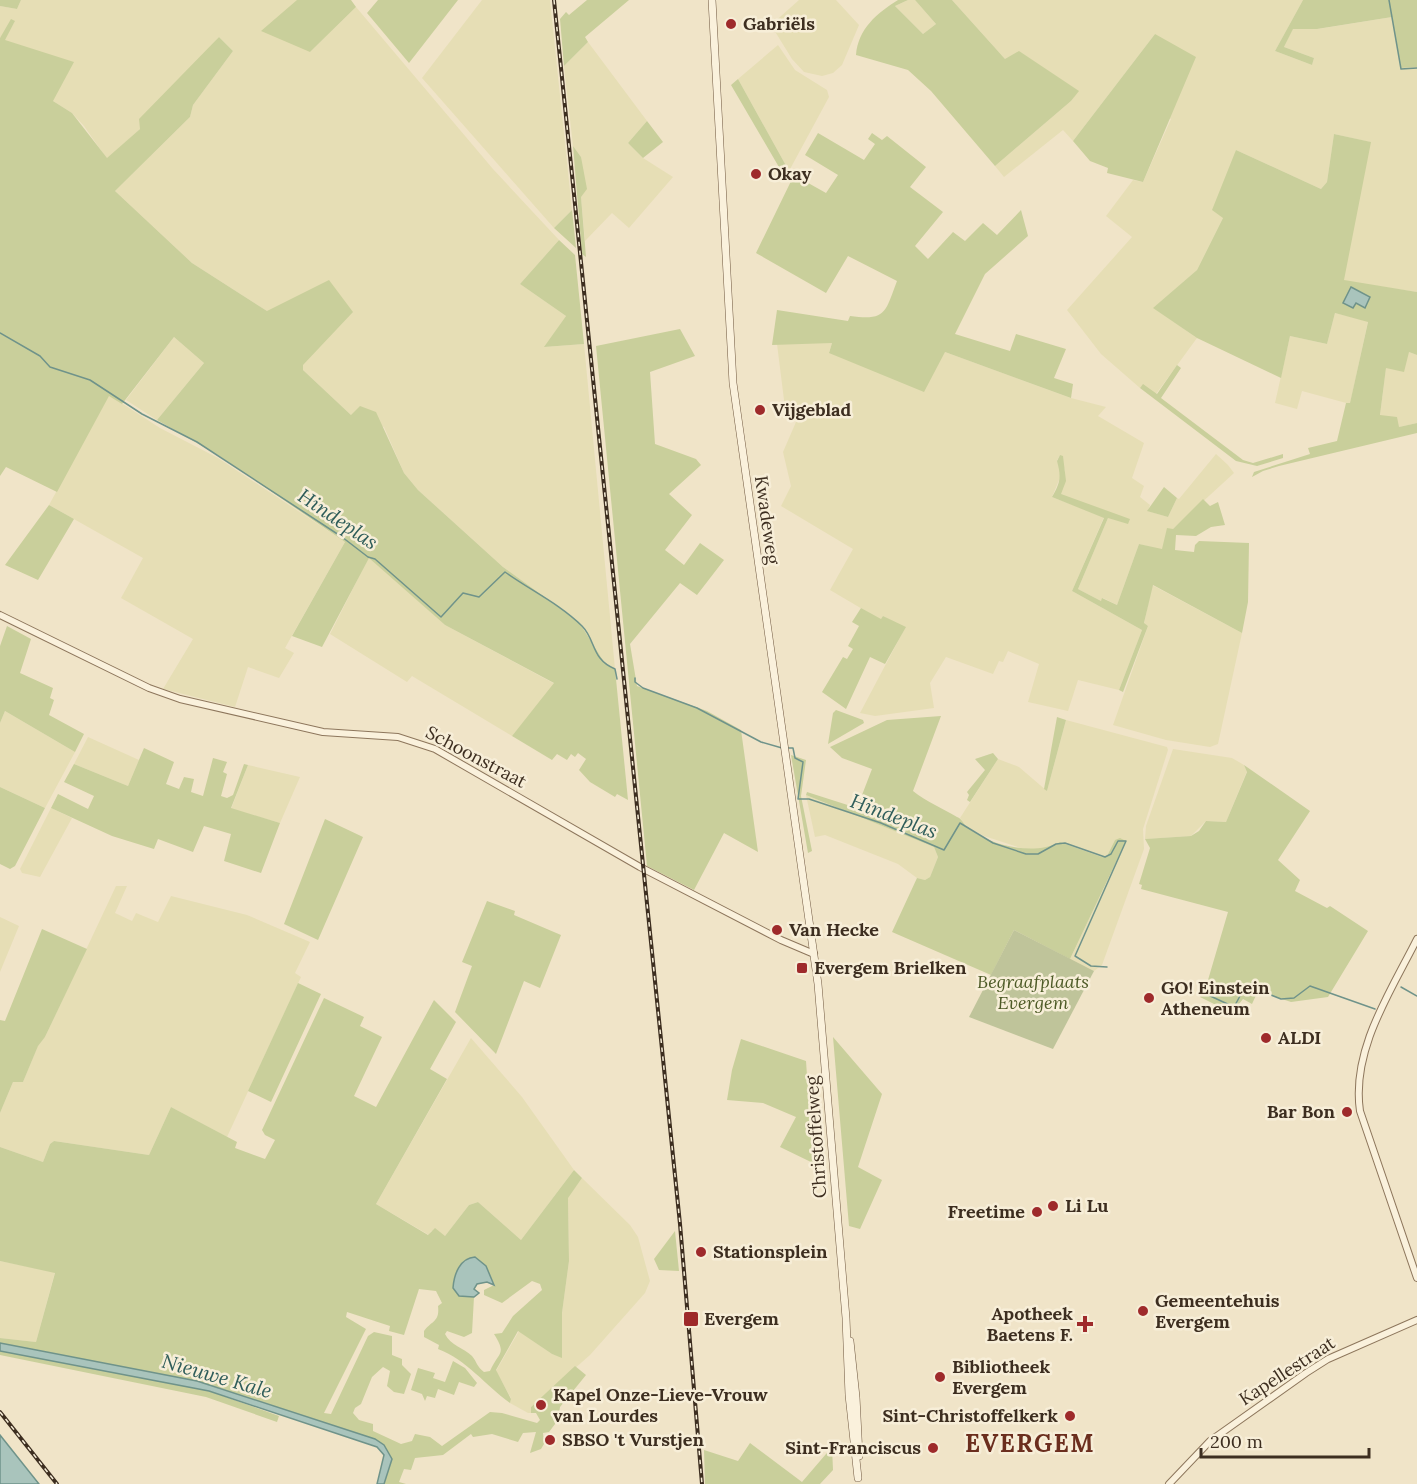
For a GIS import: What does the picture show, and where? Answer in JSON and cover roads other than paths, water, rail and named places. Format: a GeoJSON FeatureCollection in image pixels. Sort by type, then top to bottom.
{"type":"FeatureCollection","features":[{"type":"Feature","properties":{"kind":"main road","name":"Kwadeweg"},"geometry":{"type":"LineString","coordinates":[[712,0],[734,395],[814,954]]}},
{"type":"Feature","properties":{"kind":"main road","name":"Christoffelweg"},"geometry":{"type":"LineString","coordinates":[[814,954],[825,1050],[846,1318],[849,1402],[859,1481]]}},
{"type":"Feature","properties":{"kind":"street","name":"Schoonstraat"},"geometry":{"type":"LineString","coordinates":[[0,615],[149,688],[180,699],[323,732],[398,737],[435,749],[640,867],[781,940],[814,954]]}},
{"type":"Feature","properties":{"kind":"street"},"geometry":{"type":"LineString","coordinates":[[1417,939],[1367,1041],[1359,1080],[1359,1093],[1360,1111],[1417,1278]]}},
{"type":"Feature","properties":{"kind":"street","name":"Kapellestraat"},"geometry":{"type":"LineString","coordinates":[[1169,1484],[1210,1441],[1328,1359],[1417,1320]]}},
{"type":"Feature","properties":{"kind":"water"},"geometry":{"type":"Polygon","coordinates":[[[1351,287],[1370,297],[1365,308],[1356,303],[1353,308],[1343,303],[1351,287]]]}},
{"type":"Feature","properties":{"kind":"water"},"geometry":{"type":"Polygon","coordinates":[[[475,1257],[486,1266],[494,1285],[487,1282],[477,1284],[474,1289],[479,1293],[474,1297],[459,1296],[453,1288],[456,1272],[465,1260],[475,1257]]]}},
{"type":"Feature","properties":{"kind":"water"},"geometry":{"type":"Polygon","coordinates":[[[0,1343],[197,1381],[375,1439],[384,1445],[392,1459],[384,1484],[377,1484],[384,1455],[377,1447],[209,1391],[0,1351],[0,1343]]]}},
{"type":"Feature","properties":{"kind":"water"},"geometry":{"type":"Polygon","coordinates":[[[0,1435],[39,1484],[0,1484],[0,1435]]]}},
{"type":"Feature","properties":{"kind":"waterway"},"geometry":{"type":"LineString","coordinates":[[1389,0],[1401,69],[1417,68]]}},
{"type":"Feature","properties":{"kind":"waterway","name":"Hindeplas"},"geometry":{"type":"LineString","coordinates":[[0,333],[40,356],[50,367],[90,380],[142,414],[197,442],[342,537],[368,557],[375,559],[441,617],[463,593],[479,597],[505,572],[555,604],[582,626],[598,655],[607,665],[615,669],[617,679]]}},
{"type":"Feature","properties":{"kind":"waterway","name":"Hindeplas"},"geometry":{"type":"LineString","coordinates":[[635,678],[635,682],[643,688],[697,708],[761,742],[782,748]]}},
{"type":"Feature","properties":{"kind":"waterway","name":"Hindeplas"},"geometry":{"type":"LineString","coordinates":[[787,748],[793,748],[795,758],[803,762],[798,799],[809,799],[881,823],[944,850],[960,823],[993,843],[1026,854],[1038,854],[1056,844],[1065,843],[1105,857],[1111,854],[1118,841],[1126,841],[1075,956],[1091,966],[1107,967]]}},
{"type":"Feature","properties":{"kind":"waterway","name":"Hindeplas"},"geometry":{"type":"LineString","coordinates":[[1206,994],[1234,1007],[1246,985],[1281,999],[1294,998],[1310,986],[1375,1009]]}},
{"type":"Feature","properties":{"kind":"waterway","name":"Hindeplas"},"geometry":{"type":"LineString","coordinates":[[1401,987],[1417,996]]}},
{"type":"Feature","properties":{"kind":"railway"},"geometry":{"type":"LineString","coordinates":[[554,0],[680,1224],[702,1484]]}},
{"type":"Feature","properties":{"kind":"railway"},"geometry":{"type":"LineString","coordinates":[[0,1412],[57,1484]]}},
{"type":"Feature","properties":{"kind":"place","name":"Gabriëls"},"geometry":{"type":"Point","coordinates":[731,24]}},
{"type":"Feature","properties":{"kind":"place","name":"Okay"},"geometry":{"type":"Point","coordinates":[756,174]}},
{"type":"Feature","properties":{"kind":"place","name":"Vijgeblad"},"geometry":{"type":"Point","coordinates":[760,410]}},
{"type":"Feature","properties":{"kind":"place","name":"Van Hecke"},"geometry":{"type":"Point","coordinates":[777,930]}},
{"type":"Feature","properties":{"kind":"place","name":"Evergem Brielken"},"geometry":{"type":"Point","coordinates":[802,968]}},
{"type":"Feature","properties":{"kind":"place","name":"GO! Einstein Atheneum"},"geometry":{"type":"Point","coordinates":[1149,998]}},
{"type":"Feature","properties":{"kind":"place","name":"ALDI"},"geometry":{"type":"Point","coordinates":[1266,1038]}},
{"type":"Feature","properties":{"kind":"place","name":"Bar Bon"},"geometry":{"type":"Point","coordinates":[1347,1112]}},
{"type":"Feature","properties":{"kind":"place","name":"Li Lu"},"geometry":{"type":"Point","coordinates":[1053,1206]}},
{"type":"Feature","properties":{"kind":"place","name":"Freetime"},"geometry":{"type":"Point","coordinates":[1037,1212]}},
{"type":"Feature","properties":{"kind":"place","name":"Stationsplein"},"geometry":{"type":"Point","coordinates":[701,1252]}},
{"type":"Feature","properties":{"kind":"place","name":"Gemeentehuis Evergem"},"geometry":{"type":"Point","coordinates":[1143,1311]}},
{"type":"Feature","properties":{"kind":"place","name":"Evergem"},"geometry":{"type":"Point","coordinates":[691,1319]}},
{"type":"Feature","properties":{"kind":"place","name":"Apotheek Baetens F."},"geometry":{"type":"Point","coordinates":[1085,1324]}},
{"type":"Feature","properties":{"kind":"place","name":"Bibliotheek Evergem"},"geometry":{"type":"Point","coordinates":[940,1377]}},
{"type":"Feature","properties":{"kind":"place","name":"Kapel Onze-Lieve-Vrouw van Lourdes"},"geometry":{"type":"Point","coordinates":[541,1405]}},
{"type":"Feature","properties":{"kind":"place","name":"Sint-Christoffelkerk"},"geometry":{"type":"Point","coordinates":[1070,1416]}},
{"type":"Feature","properties":{"kind":"place","name":"SBSO 't Vurstjen"},"geometry":{"type":"Point","coordinates":[550,1440]}},
{"type":"Feature","properties":{"kind":"place","name":"Sint-Franciscus"},"geometry":{"type":"Point","coordinates":[933,1448]}},
{"type":"Feature","properties":{"kind":"district","name":"EVERGEM"},"geometry":{"type":"Point","coordinates":[1030,1444]}},
{"type":"Feature","properties":{"kind":"park label","name":"Begraafplaats Evergem"},"geometry":{"type":"Point","coordinates":[1033,992]}},
{"type":"Feature","properties":{"kind":"water label","name":"Nieuwe Kale"},"geometry":{"type":"Point","coordinates":[217,1376]}}]}
